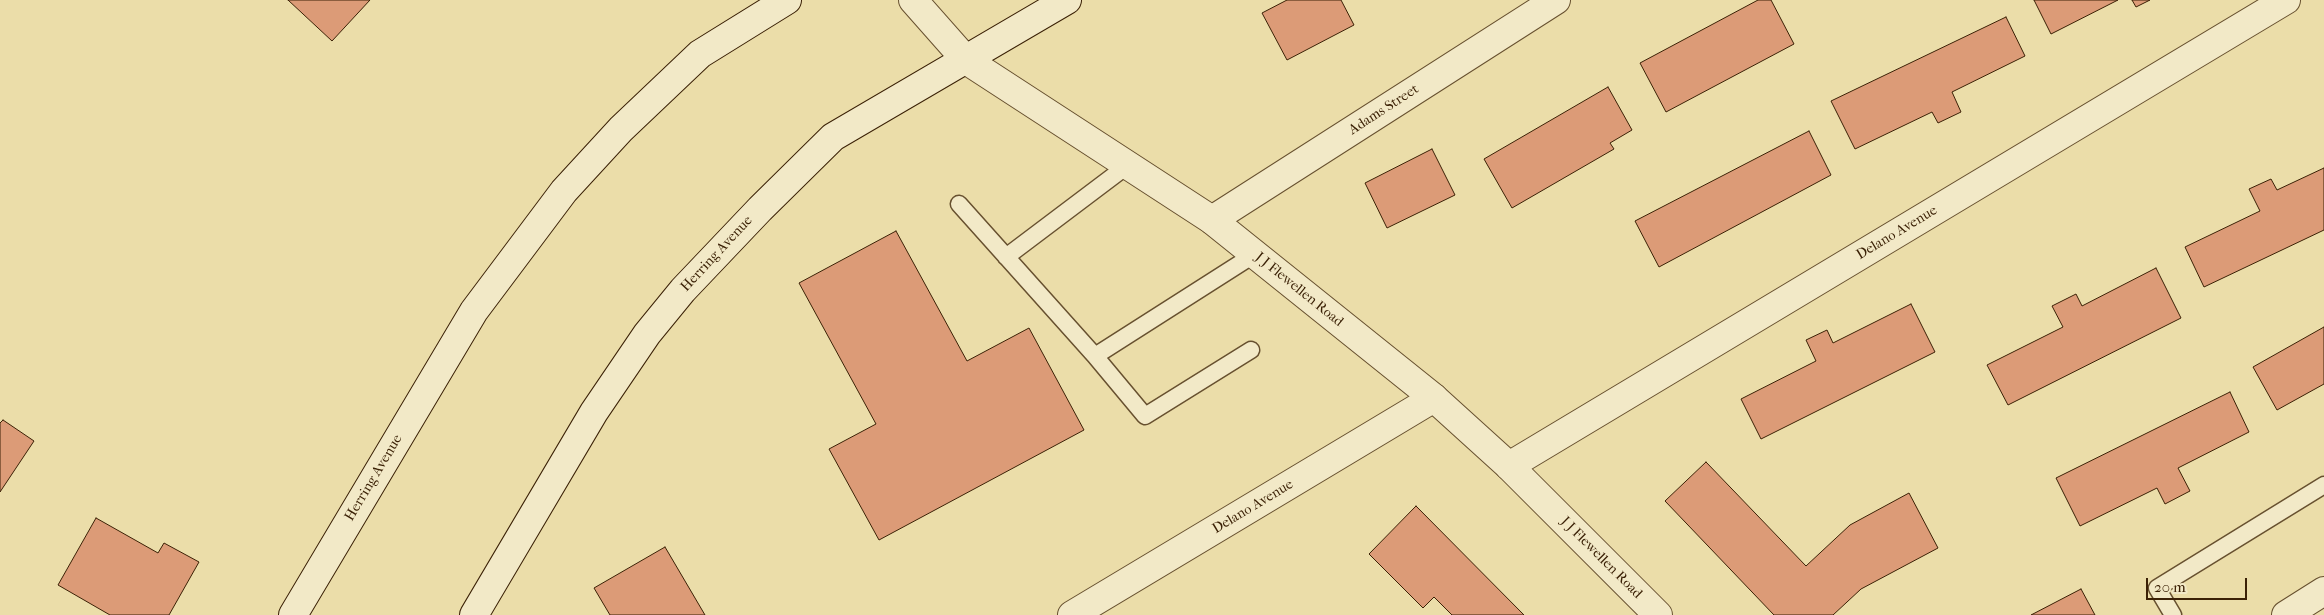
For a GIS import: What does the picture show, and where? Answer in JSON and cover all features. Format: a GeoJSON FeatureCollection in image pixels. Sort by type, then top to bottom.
{"type":"FeatureCollection","features":[{"type":"Feature","properties":{"kind":"street","name":"Herring Avenue"},"geometry":{"type":"LineString","coordinates":[[293,615],[474,311],[564,191],[621,129],[700,54],[787,0]]}},
{"type":"Feature","properties":{"kind":"street","name":"J J Flewellen Road"},"geometry":{"type":"LineString","coordinates":[[913,0],[966,60],[1212,220],[1434,398],[1509,466],[1658,615]]}},
{"type":"Feature","properties":{"kind":"street","name":"Herring Avenue"},"geometry":{"type":"LineString","coordinates":[[474,615],[594,412],[647,334],[683,290],[760,209],[833,137],[1067,0]]}},
{"type":"Feature","properties":{"kind":"street","name":"Adams Street"},"geometry":{"type":"LineString","coordinates":[[1212,220],[1556,0]]}},
{"type":"Feature","properties":{"kind":"street","name":"Delano Avenue"},"geometry":{"type":"LineString","coordinates":[[1509,466],[2286,0]]}},
{"type":"Feature","properties":{"kind":"street","name":"Delano Avenue"},"geometry":{"type":"LineString","coordinates":[[1072,615],[1434,398]]}},
{"type":"Feature","properties":{"kind":"street"},"geometry":{"type":"LineString","coordinates":[[2286,615],[2324,591]]}},
{"type":"Feature","properties":{"kind":"lane"},"geometry":{"type":"LineString","coordinates":[[1006,257],[1128,165]]}},
{"type":"Feature","properties":{"kind":"lane"},"geometry":{"type":"LineString","coordinates":[[959,204],[1095,356],[1145,416],[1251,350]]}},
{"type":"Feature","properties":{"kind":"lane"},"geometry":{"type":"LineString","coordinates":[[1095,356],[1255,254]]}},
{"type":"Feature","properties":{"kind":"lane"},"geometry":{"type":"LineString","coordinates":[[2173,615],[2157,588],[2324,485]]}},
{"type":"Feature","properties":{"kind":"building"},"geometry":{"type":"Polygon","coordinates":[[[288,0],[370,0],[332,41],[288,0]]]}},
{"type":"Feature","properties":{"kind":"building"},"geometry":{"type":"Polygon","coordinates":[[[1287,0],[1341,0],[1354,25],[1287,60],[1262,13],[1287,0]]]}},
{"type":"Feature","properties":{"kind":"building"},"geometry":{"type":"Polygon","coordinates":[[[1758,0],[1771,0],[1794,44],[1666,112],[1640,63],[1758,0]]]}},
{"type":"Feature","properties":{"kind":"building"},"geometry":{"type":"Polygon","coordinates":[[[2034,0],[2118,0],[2051,34],[2034,0]]]}},
{"type":"Feature","properties":{"kind":"building"},"geometry":{"type":"Polygon","coordinates":[[[2132,0],[2150,0],[2136,7],[2132,0]]]}},
{"type":"Feature","properties":{"kind":"building"},"geometry":{"type":"Polygon","coordinates":[[[2006,17],[2025,56],[1952,92],[1961,112],[1938,123],[1932,112],[1855,149],[1831,101],[2006,17]]]}},
{"type":"Feature","properties":{"kind":"building"},"geometry":{"type":"Polygon","coordinates":[[[1608,87],[1632,130],[1610,143],[1614,149],[1512,208],[1484,159],[1608,87]]]}},
{"type":"Feature","properties":{"kind":"building"},"geometry":{"type":"Polygon","coordinates":[[[1809,131],[1831,175],[1659,267],[1635,221],[1809,131]]]}},
{"type":"Feature","properties":{"kind":"building"},"geometry":{"type":"Polygon","coordinates":[[[1432,149],[1455,195],[1387,228],[1365,183],[1432,149]]]}},
{"type":"Feature","properties":{"kind":"building"},"geometry":{"type":"Polygon","coordinates":[[[2324,168],[2324,230],[2204,287],[2185,247],[2260,211],[2249,189],[2271,179],[2277,190],[2324,168]]]}},
{"type":"Feature","properties":{"kind":"building"},"geometry":{"type":"Polygon","coordinates":[[[896,231],[967,361],[1029,328],[1084,430],[879,540],[829,449],[876,424],[799,283],[896,231]]]}},
{"type":"Feature","properties":{"kind":"building"},"geometry":{"type":"Polygon","coordinates":[[[2156,268],[2181,318],[2008,405],[1987,365],[2063,327],[2052,306],[2076,294],[2082,306],[2156,268]]]}},
{"type":"Feature","properties":{"kind":"building"},"geometry":{"type":"Polygon","coordinates":[[[1911,304],[1935,352],[1761,439],[1741,399],[1816,361],[1806,340],[1827,330],[1833,343],[1911,304]]]}},
{"type":"Feature","properties":{"kind":"building"},"geometry":{"type":"Polygon","coordinates":[[[2324,327],[2324,384],[2277,410],[2253,367],[2324,327]]]}},
{"type":"Feature","properties":{"kind":"building"},"geometry":{"type":"Polygon","coordinates":[[[2230,392],[2249,432],[2178,468],[2190,491],[2165,504],[2157,488],[2080,526],[2056,478],[2230,392]]]}},
{"type":"Feature","properties":{"kind":"building"},"geometry":{"type":"Polygon","coordinates":[[[3,420],[34,441],[0,492],[0,423],[3,420]]]}},
{"type":"Feature","properties":{"kind":"building"},"geometry":{"type":"Polygon","coordinates":[[[1706,462],[1806,566],[1850,525],[1909,493],[1938,548],[1861,589],[1833,615],[1774,615],[1665,501],[1706,462]]]}},
{"type":"Feature","properties":{"kind":"building"},"geometry":{"type":"Polygon","coordinates":[[[1416,506],[1524,615],[1452,615],[1434,597],[1423,608],[1369,554],[1416,506]]]}},
{"type":"Feature","properties":{"kind":"building"},"geometry":{"type":"Polygon","coordinates":[[[96,518],[158,553],[164,543],[199,562],[169,615],[110,615],[58,585],[96,518]]]}},
{"type":"Feature","properties":{"kind":"building"},"geometry":{"type":"Polygon","coordinates":[[[665,547],[705,615],[610,615],[594,588],[665,547]]]}},
{"type":"Feature","properties":{"kind":"building"},"geometry":{"type":"Polygon","coordinates":[[[2081,589],[2095,615],[2031,615],[2081,589]]]}}]}
